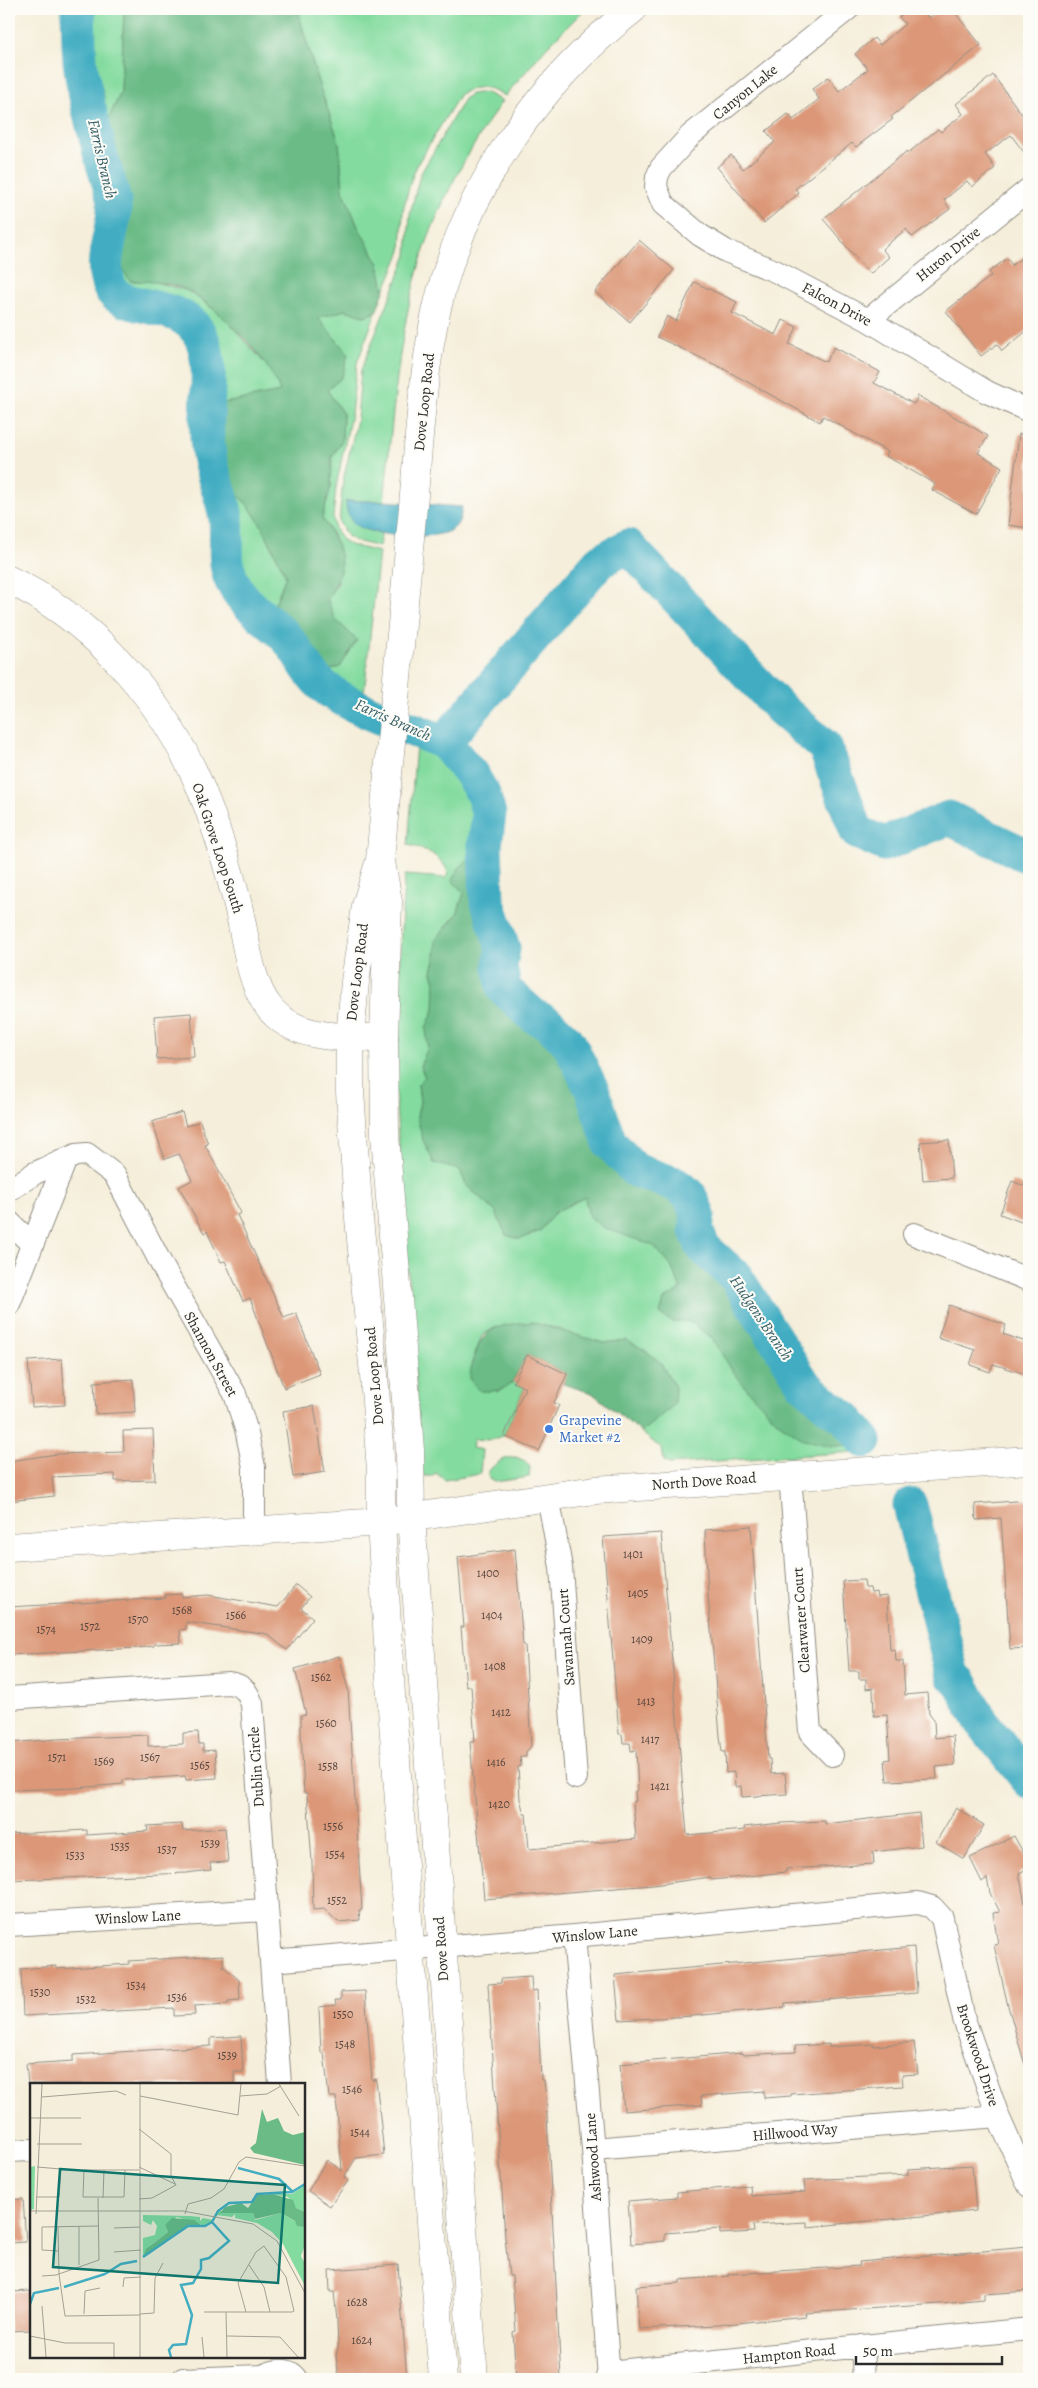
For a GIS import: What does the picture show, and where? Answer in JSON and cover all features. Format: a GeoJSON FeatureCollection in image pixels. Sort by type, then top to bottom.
{"type":"FeatureCollection","features":[{"type":"Feature","properties":{"kind":"main road","name":"Dove Loop Road"},"geometry":{"type":"LineString","coordinates":[[381,1522],[381,1471],[374,1375],[358,1218],[351,1102],[350,1037],[355,982],[366,906],[380,860],[423,400],[437,308],[464,225],[497,162],[523,120],[570,65],[593,42],[633,9]]}},
{"type":"Feature","properties":{"kind":"main road","name":"Oak Grove Loop South"},"geometry":{"type":"LineString","coordinates":[[9,580],[35,592],[64,612],[91,635],[116,659],[146,695],[168,728],[192,769],[213,822],[239,908],[252,966],[267,1006],[279,1018],[294,1027],[334,1038],[384,1038]]}},
{"type":"Feature","properties":{"kind":"main road","name":"Dove Loop Road"},"geometry":{"type":"LineString","coordinates":[[380,860],[388,901],[384,1038],[386,1145],[410,1450],[411,1518]]}},
{"type":"Feature","properties":{"kind":"main road","name":"North Dove Road"},"geometry":{"type":"LineString","coordinates":[[381,1522],[595,1490],[790,1475],[1029,1460]]}},
{"type":"Feature","properties":{"kind":"main road","name":"Dove Road"},"geometry":{"type":"LineString","coordinates":[[411,1518],[474,2379]]}},
{"type":"Feature","properties":{"kind":"main road"},"geometry":{"type":"LineString","coordinates":[[9,1547],[381,1522]]}},
{"type":"Feature","properties":{"kind":"main road","name":"Dove Road"},"geometry":{"type":"LineString","coordinates":[[381,1522],[391,1695],[443,2379]]}},
{"type":"Feature","properties":{"kind":"street","name":"Canyon Lake"},"geometry":{"type":"LineString","coordinates":[[656,187],[662,168],[691,135],[848,9]]}},
{"type":"Feature","properties":{"kind":"street","name":"Falcon Drive"},"geometry":{"type":"LineString","coordinates":[[656,187],[663,204],[700,235],[726,251],[775,271],[868,320],[987,392],[1029,411]]}},
{"type":"Feature","properties":{"kind":"street","name":"Huron Drive"},"geometry":{"type":"LineString","coordinates":[[868,320],[1029,189]]}},
{"type":"Feature","properties":{"kind":"street","name":"Shannon Street"},"geometry":{"type":"LineString","coordinates":[[66,1159],[76,1155],[87,1154],[115,1175],[165,1271],[235,1394],[246,1429],[254,1467],[254,1531]]}},
{"type":"Feature","properties":{"kind":"street"},"geometry":{"type":"LineString","coordinates":[[9,1190],[35,1173],[66,1159]]}},
{"type":"Feature","properties":{"kind":"street"},"geometry":{"type":"LineString","coordinates":[[9,1304],[66,1159]]}},
{"type":"Feature","properties":{"kind":"street"},"geometry":{"type":"LineString","coordinates":[[9,1222],[32,1244]]}},
{"type":"Feature","properties":{"kind":"street"},"geometry":{"type":"LineString","coordinates":[[914,1234],[1029,1280]]}},
{"type":"Feature","properties":{"kind":"street","name":"Clearwater Court"},"geometry":{"type":"LineString","coordinates":[[790,1475],[810,1732],[832,1755]]}},
{"type":"Feature","properties":{"kind":"street","name":"Savannah Court"},"geometry":{"type":"LineString","coordinates":[[548,1496],[561,1567],[576,1778]]}},
{"type":"Feature","properties":{"kind":"street","name":"Dublin Circle"},"geometry":{"type":"LineString","coordinates":[[9,1698],[228,1683],[239,1684],[248,1691],[252,1704],[280,2083]]}},
{"type":"Feature","properties":{"kind":"street","name":"Winslow Lane"},"geometry":{"type":"LineString","coordinates":[[271,1961],[574,1936],[918,1903]]}},
{"type":"Feature","properties":{"kind":"street","name":"Brookwood Drive"},"geometry":{"type":"LineString","coordinates":[[918,1903],[932,1907],[942,1918],[964,2019],[998,2116],[1029,2186]]}},
{"type":"Feature","properties":{"kind":"street","name":"Winslow Lane"},"geometry":{"type":"LineString","coordinates":[[9,1925],[267,1910]]}},
{"type":"Feature","properties":{"kind":"street","name":"Ashwood Lane"},"geometry":{"type":"LineString","coordinates":[[574,1936],[593,2149],[609,2376]]}},
{"type":"Feature","properties":{"kind":"street","name":"Hillwood Way"},"geometry":{"type":"LineString","coordinates":[[593,2149],[998,2116]]}},
{"type":"Feature","properties":{"kind":"street"},"geometry":{"type":"LineString","coordinates":[[9,2151],[30,2150]]}},
{"type":"Feature","properties":{"kind":"street","name":"Hampton Road"},"geometry":{"type":"LineString","coordinates":[[609,2376],[862,2346],[1029,2329]]}},
{"type":"Feature","properties":{"kind":"street"},"geometry":{"type":"LineString","coordinates":[[862,2346],[864,2379]]}},
{"type":"Feature","properties":{"kind":"street"},"geometry":{"type":"LineString","coordinates":[[183,2379],[263,2376],[272,2371],[282,2370],[294,2374],[297,2379]]}},
{"type":"Feature","properties":{"kind":"green space"},"geometry":{"type":"Polygon","coordinates":[[[94,9],[124,9],[121,92],[107,122],[104,113],[104,96],[95,61],[94,9]]]}},
{"type":"Feature","properties":{"kind":"green space"},"geometry":{"type":"Polygon","coordinates":[[[124,9],[303,9],[299,15],[317,79],[339,142],[343,190],[358,227],[379,264],[384,291],[376,312],[364,316],[345,310],[318,318],[348,354],[342,377],[327,390],[343,414],[342,440],[332,457],[331,486],[322,518],[335,540],[341,558],[338,577],[327,599],[335,619],[357,640],[340,667],[320,673],[311,665],[292,631],[271,614],[286,576],[262,526],[247,504],[231,489],[216,446],[220,404],[280,392],[275,379],[242,336],[202,300],[190,292],[169,284],[130,281],[116,259],[123,245],[127,223],[125,185],[110,152],[107,122],[121,92],[124,9]]]}},
{"type":"Feature","properties":{"kind":"green space"},"geometry":{"type":"Polygon","coordinates":[[[303,9],[585,9],[545,49],[505,96],[488,88],[472,89],[460,94],[418,163],[411,180],[403,210],[401,251],[384,291],[379,264],[358,227],[343,190],[339,142],[317,79],[299,15],[303,9]]]}},
{"type":"Feature","properties":{"kind":"green space"},"geometry":{"type":"Polygon","coordinates":[[[485,92],[502,101],[467,156],[445,199],[425,248],[414,283],[406,319],[395,391],[384,501],[346,501],[349,514],[357,523],[368,530],[381,533],[379,547],[356,541],[347,536],[339,522],[343,481],[357,420],[361,370],[407,255],[410,214],[420,175],[464,99],[471,94],[485,92]]]}},
{"type":"Feature","properties":{"kind":"green space"},"geometry":{"type":"Polygon","coordinates":[[[116,259],[130,281],[152,281],[188,291],[223,316],[274,374],[280,392],[220,404],[220,371],[217,348],[211,327],[205,318],[186,305],[128,286],[118,276],[116,259]]]}},
{"type":"Feature","properties":{"kind":"green space"},"geometry":{"type":"Polygon","coordinates":[[[345,310],[364,316],[376,312],[357,363],[351,414],[336,487],[333,517],[335,529],[341,539],[350,545],[379,552],[363,703],[353,693],[320,673],[340,667],[357,640],[334,619],[327,598],[338,583],[334,536],[322,518],[331,486],[332,457],[342,440],[343,414],[327,390],[342,377],[318,318],[345,310]]]}},
{"type":"Feature","properties":{"kind":"green space"},"geometry":{"type":"Polygon","coordinates":[[[221,464],[231,489],[247,504],[262,526],[286,576],[271,614],[251,595],[238,570],[236,561],[236,521],[221,464]]]}},
{"type":"Feature","properties":{"kind":"green space"},"geometry":{"type":"Polygon","coordinates":[[[417,731],[437,739],[450,747],[478,785],[489,813],[485,856],[472,856],[452,880],[464,893],[457,914],[436,939],[435,960],[432,972],[435,982],[434,1011],[426,1028],[428,1048],[420,1066],[425,1077],[418,1084],[420,1102],[417,1117],[434,1163],[461,1170],[466,1185],[496,1212],[506,1235],[520,1239],[540,1231],[555,1212],[585,1197],[589,1216],[654,1245],[671,1266],[681,1289],[664,1300],[672,1322],[689,1321],[711,1337],[732,1370],[778,1422],[833,1446],[867,1444],[872,1451],[669,1464],[664,1461],[662,1449],[641,1432],[674,1404],[626,1340],[604,1343],[552,1327],[513,1324],[494,1328],[482,1336],[471,1365],[497,1392],[513,1382],[525,1387],[504,1435],[491,1440],[474,1439],[472,1448],[482,1450],[480,1474],[445,1480],[436,1473],[431,1476],[424,1476],[422,1472],[395,1091],[400,955],[405,875],[446,878],[448,872],[437,857],[420,848],[408,845],[417,731]]]}},
{"type":"Feature","properties":{"kind":"green space"},"geometry":{"type":"Polygon","coordinates":[[[472,856],[485,856],[487,900],[503,948],[500,966],[504,990],[534,1016],[548,1023],[569,1043],[592,1090],[610,1143],[635,1170],[675,1184],[689,1194],[698,1215],[696,1231],[703,1247],[736,1277],[804,1384],[830,1407],[846,1418],[867,1444],[833,1446],[804,1440],[778,1422],[752,1395],[732,1370],[711,1337],[689,1321],[672,1322],[660,1314],[664,1300],[681,1289],[671,1266],[654,1246],[602,1227],[589,1216],[585,1197],[555,1212],[540,1231],[520,1239],[506,1235],[496,1212],[466,1185],[460,1170],[434,1163],[423,1140],[417,1117],[420,1102],[418,1084],[425,1077],[420,1066],[428,1048],[426,1028],[434,1010],[435,982],[432,972],[435,960],[436,939],[457,914],[464,893],[452,880],[459,868],[472,856]]]}},
{"type":"Feature","properties":{"kind":"green space"},"geometry":{"type":"Polygon","coordinates":[[[532,1322],[604,1343],[626,1340],[643,1349],[660,1362],[675,1387],[674,1405],[641,1432],[592,1393],[563,1384],[567,1374],[527,1355],[515,1378],[506,1387],[500,1390],[480,1391],[470,1380],[472,1365],[481,1341],[492,1330],[499,1327],[532,1322]]]}},
{"type":"Feature","properties":{"kind":"green space"},"geometry":{"type":"Polygon","coordinates":[[[516,1457],[525,1461],[530,1467],[529,1477],[494,1482],[489,1479],[488,1472],[494,1466],[504,1459],[516,1457]]]}},
{"type":"Feature","properties":{"kind":"water"},"geometry":{"type":"Polygon","coordinates":[[[346,501],[384,501],[462,507],[458,524],[446,532],[434,535],[404,536],[373,532],[361,528],[353,523],[350,518],[346,501]]]}},
{"type":"Feature","properties":{"kind":"building"},"geometry":{"type":"Polygon","coordinates":[[[909,9],[921,9],[929,18],[940,9],[952,9],[981,45],[891,117],[893,119],[856,147],[852,143],[795,189],[799,193],[764,223],[717,167],[731,155],[743,169],[775,142],[766,131],[788,114],[793,120],[819,99],[812,89],[828,77],[839,91],[868,69],[855,54],[874,38],[880,45],[905,24],[899,17],[909,9]]]}},
{"type":"Feature","properties":{"kind":"building"},"geometry":{"type":"Polygon","coordinates":[[[993,75],[1029,124],[1029,159],[1011,135],[985,154],[995,168],[972,187],[967,181],[944,200],[950,209],[912,237],[906,229],[882,249],[889,257],[870,274],[823,219],[907,151],[908,153],[938,129],[941,132],[963,114],[956,104],[993,75]]]}},
{"type":"Feature","properties":{"kind":"building"},"geometry":{"type":"Polygon","coordinates":[[[639,240],[674,270],[630,322],[595,292],[639,240]]]}},
{"type":"Feature","properties":{"kind":"building"},"geometry":{"type":"Polygon","coordinates":[[[1029,252],[1029,329],[1002,351],[997,344],[981,356],[946,311],[991,276],[989,272],[1007,258],[1012,265],[1029,252]]]}},
{"type":"Feature","properties":{"kind":"building"},"geometry":{"type":"Polygon","coordinates":[[[694,282],[737,302],[732,313],[776,335],[783,320],[797,327],[789,344],[826,362],[834,347],[880,372],[874,383],[914,404],[918,396],[988,436],[978,453],[1002,467],[976,514],[932,490],[935,484],[886,456],[888,452],[823,416],[820,422],[722,368],[657,337],[667,316],[676,321],[694,282]]]}},
{"type":"Feature","properties":{"kind":"building"},"geometry":{"type":"Polygon","coordinates":[[[1019,434],[1029,435],[1029,528],[1008,525],[1019,434]]]}},
{"type":"Feature","properties":{"kind":"building"},"geometry":{"type":"Polygon","coordinates":[[[191,1013],[194,1057],[157,1059],[154,1016],[191,1013]]]}},
{"type":"Feature","properties":{"kind":"building"},"geometry":{"type":"Polygon","coordinates":[[[182,1112],[186,1126],[200,1121],[208,1144],[205,1145],[241,1213],[237,1215],[284,1318],[296,1313],[320,1374],[284,1388],[250,1298],[243,1301],[225,1261],[221,1262],[207,1231],[204,1233],[179,1187],[192,1180],[179,1154],[165,1159],[152,1122],[182,1112]]]}},
{"type":"Feature","properties":{"kind":"building"},"geometry":{"type":"Polygon","coordinates":[[[949,1140],[952,1178],[923,1180],[920,1142],[949,1140]]]}},
{"type":"Feature","properties":{"kind":"building"},"geometry":{"type":"Polygon","coordinates":[[[1012,1181],[1029,1188],[1029,1225],[1000,1214],[1012,1181]]]}},
{"type":"Feature","properties":{"kind":"building"},"geometry":{"type":"Polygon","coordinates":[[[949,1305],[1006,1325],[1003,1334],[1029,1343],[1029,1375],[993,1364],[990,1372],[970,1365],[975,1350],[938,1338],[949,1305]]]}},
{"type":"Feature","properties":{"kind":"building"},"geometry":{"type":"Polygon","coordinates":[[[527,1355],[567,1374],[554,1403],[559,1405],[539,1451],[504,1436],[525,1388],[513,1382],[527,1355]]]}},
{"type":"Feature","properties":{"kind":"building"},"geometry":{"type":"Polygon","coordinates":[[[62,1359],[65,1405],[32,1407],[28,1361],[62,1359]]]}},
{"type":"Feature","properties":{"kind":"building"},"geometry":{"type":"Polygon","coordinates":[[[133,1379],[135,1412],[96,1414],[94,1382],[133,1379]]]}},
{"type":"Feature","properties":{"kind":"building"},"geometry":{"type":"Polygon","coordinates":[[[314,1406],[325,1472],[293,1477],[283,1411],[314,1406]]]}},
{"type":"Feature","properties":{"kind":"building"},"geometry":{"type":"Polygon","coordinates":[[[153,1430],[155,1480],[115,1481],[115,1474],[52,1477],[54,1496],[9,1501],[9,1461],[57,1454],[124,1452],[123,1431],[153,1430]]]}},
{"type":"Feature","properties":{"kind":"building"},"geometry":{"type":"Polygon","coordinates":[[[1029,1500],[1029,1648],[1010,1649],[1001,1518],[976,1520],[975,1504],[1029,1500]]]}},
{"type":"Feature","properties":{"kind":"building"},"geometry":{"type":"Polygon","coordinates":[[[751,1526],[768,1759],[770,1759],[771,1774],[785,1773],[787,1794],[742,1797],[741,1786],[735,1787],[734,1772],[726,1773],[725,1752],[722,1752],[708,1595],[705,1530],[751,1526]]]}},
{"type":"Feature","properties":{"kind":"building"},"geometry":{"type":"Polygon","coordinates":[[[661,1533],[687,1835],[745,1830],[744,1827],[781,1823],[825,1821],[825,1824],[919,1813],[922,1846],[873,1852],[874,1864],[786,1869],[786,1872],[732,1878],[711,1880],[711,1877],[653,1885],[484,1899],[470,1742],[475,1742],[471,1686],[466,1687],[461,1627],[464,1627],[458,1557],[515,1549],[523,1645],[525,1645],[531,1746],[526,1752],[526,1757],[520,1757],[521,1766],[518,1767],[520,1799],[524,1814],[526,1814],[529,1849],[636,1839],[633,1801],[636,1801],[635,1791],[638,1790],[636,1750],[631,1751],[630,1743],[623,1743],[622,1734],[619,1734],[603,1537],[661,1533]]]}},
{"type":"Feature","properties":{"kind":"building"},"geometry":{"type":"Polygon","coordinates":[[[864,1580],[865,1588],[870,1588],[871,1593],[876,1592],[877,1597],[887,1596],[890,1650],[895,1649],[896,1661],[903,1661],[905,1695],[927,1693],[929,1714],[934,1720],[935,1738],[953,1736],[955,1765],[936,1767],[937,1779],[887,1781],[885,1760],[890,1759],[887,1715],[874,1716],[873,1688],[866,1689],[866,1679],[859,1679],[859,1671],[849,1671],[843,1581],[864,1580]]]}},
{"type":"Feature","properties":{"kind":"building"},"geometry":{"type":"Polygon","coordinates":[[[296,1585],[310,1597],[301,1608],[313,1618],[287,1650],[267,1634],[186,1622],[186,1629],[180,1630],[181,1643],[154,1644],[154,1646],[137,1648],[9,1655],[9,1607],[166,1598],[165,1595],[182,1594],[182,1597],[208,1595],[278,1607],[296,1585]]]}},
{"type":"Feature","properties":{"kind":"building"},"geometry":{"type":"Polygon","coordinates":[[[339,1656],[348,1689],[362,1910],[359,1910],[360,1920],[338,1922],[324,1909],[313,1910],[312,1863],[307,1793],[304,1793],[301,1731],[301,1715],[306,1714],[295,1669],[339,1656]]]}},
{"type":"Feature","properties":{"kind":"building"},"geometry":{"type":"Polygon","coordinates":[[[198,1732],[199,1744],[203,1744],[203,1751],[215,1750],[217,1778],[186,1780],[185,1776],[123,1780],[123,1784],[77,1788],[9,1790],[10,1743],[148,1735],[148,1746],[183,1744],[183,1733],[198,1732]]]}},
{"type":"Feature","properties":{"kind":"building"},"geometry":{"type":"Polygon","coordinates":[[[956,1808],[984,1825],[964,1859],[936,1842],[956,1808]]]}},
{"type":"Feature","properties":{"kind":"building"},"geometry":{"type":"Polygon","coordinates":[[[182,1824],[183,1831],[225,1828],[228,1862],[210,1863],[211,1870],[186,1873],[13,1880],[9,1834],[87,1830],[87,1835],[148,1831],[147,1826],[182,1824]]]}},
{"type":"Feature","properties":{"kind":"building"},"geometry":{"type":"Polygon","coordinates":[[[1014,1836],[1029,1863],[1029,1868],[1019,1873],[1025,1904],[1029,1903],[1029,2065],[1025,2065],[1008,2006],[994,1945],[998,1944],[993,1913],[1000,1912],[990,1893],[987,1878],[982,1882],[970,1858],[1014,1836]]]}},
{"type":"Feature","properties":{"kind":"building"},"geometry":{"type":"Polygon","coordinates":[[[914,1947],[917,1993],[785,2003],[785,2007],[693,2016],[619,2020],[615,1975],[914,1947]]]}},
{"type":"Feature","properties":{"kind":"building"},"geometry":{"type":"Polygon","coordinates":[[[223,1955],[223,1966],[239,1980],[240,2000],[228,2001],[228,2004],[194,2006],[195,2015],[174,2016],[174,2008],[23,2016],[21,1969],[56,1966],[56,1969],[129,1964],[129,1961],[223,1955]]]}},
{"type":"Feature","properties":{"kind":"building"},"geometry":{"type":"Polygon","coordinates":[[[531,1977],[532,1991],[537,1990],[541,2080],[544,2080],[546,2098],[561,2379],[516,2379],[513,2332],[516,2331],[512,2276],[509,2276],[505,2237],[488,1984],[501,1983],[501,1979],[531,1977]]]}},
{"type":"Feature","properties":{"kind":"building"},"geometry":{"type":"Polygon","coordinates":[[[365,1991],[372,2080],[376,2079],[384,2155],[356,2158],[344,2177],[348,2181],[330,2206],[308,2191],[327,2160],[342,2171],[336,2097],[329,2097],[324,2053],[321,2053],[319,2007],[336,2005],[335,2000],[341,2000],[341,1992],[365,1991]]]}},
{"type":"Feature","properties":{"kind":"building"},"geometry":{"type":"Polygon","coordinates":[[[241,2036],[243,2072],[234,2072],[234,2083],[28,2084],[26,2064],[73,2061],[73,2055],[211,2046],[211,2038],[241,2036]]]}},
{"type":"Feature","properties":{"kind":"building"},"geometry":{"type":"Polygon","coordinates":[[[914,2042],[918,2074],[902,2075],[903,2086],[791,2094],[791,2096],[764,2098],[764,2091],[701,2096],[702,2105],[624,2111],[620,2064],[742,2053],[743,2055],[796,2052],[795,2046],[829,2044],[829,2047],[874,2044],[874,2046],[914,2042]]]}},
{"type":"Feature","properties":{"kind":"building"},"geometry":{"type":"Polygon","coordinates":[[[972,2165],[976,2211],[807,2227],[807,2222],[753,2225],[754,2232],[720,2234],[720,2229],[665,2233],[665,2241],[631,2244],[628,2201],[677,2197],[677,2192],[750,2186],[751,2196],[805,2192],[804,2180],[908,2175],[908,2169],[972,2165]]]}},
{"type":"Feature","properties":{"kind":"building"},"geometry":{"type":"Polygon","coordinates":[[[23,2199],[26,2242],[9,2243],[9,2200],[23,2199]]]}},
{"type":"Feature","properties":{"kind":"building"},"geometry":{"type":"Polygon","coordinates":[[[1028,2247],[1029,2291],[984,2294],[984,2300],[805,2313],[806,2316],[717,2325],[639,2329],[636,2286],[680,2283],[680,2280],[729,2276],[728,2274],[860,2266],[859,2262],[1028,2247]]]}},
{"type":"Feature","properties":{"kind":"building"},"geometry":{"type":"Polygon","coordinates":[[[398,2265],[407,2379],[354,2379],[354,2376],[339,2377],[336,2356],[338,2348],[337,2320],[334,2292],[330,2292],[329,2270],[398,2265]]]}},
{"type":"Feature","properties":{"kind":"building"},"geometry":{"type":"Polygon","coordinates":[[[30,2291],[30,2330],[9,2331],[9,2292],[30,2291]]]}},
{"type":"Feature","properties":{"kind":"waterway","name":"Farris Branch"},"geometry":{"type":"LineString","coordinates":[[78,9],[79,53],[82,78],[100,155],[114,202],[114,213],[105,267],[110,288],[117,296],[127,301],[168,311],[181,317],[193,326],[202,339],[208,364],[207,435],[209,457],[226,519],[227,564],[231,579],[235,588],[247,603],[284,635],[323,686],[349,703],[444,742],[599,562],[628,546],[781,709],[825,747],[857,832],[884,844],[949,818],[1029,857]]}},
{"type":"Feature","properties":{"kind":"waterway","name":"Hudgens Branch"},"geometry":{"type":"LineString","coordinates":[[444,742],[471,774],[483,794],[489,814],[485,845],[487,900],[503,948],[500,966],[504,989],[534,1016],[548,1023],[569,1043],[592,1090],[610,1143],[635,1170],[675,1184],[689,1194],[698,1215],[696,1230],[703,1247],[736,1277],[804,1384],[830,1407],[846,1418],[865,1441]]}},
{"type":"Feature","properties":{"kind":"waterway","name":"Hudgens Branch"},"geometry":{"type":"LineString","coordinates":[[910,1505],[953,1676],[960,1682],[981,1721],[1029,1781]]}},
{"type":"Feature","properties":{"kind":"place","name":"Grapevine Market #2"},"geometry":{"type":"Point","coordinates":[549,1429]}}]}
